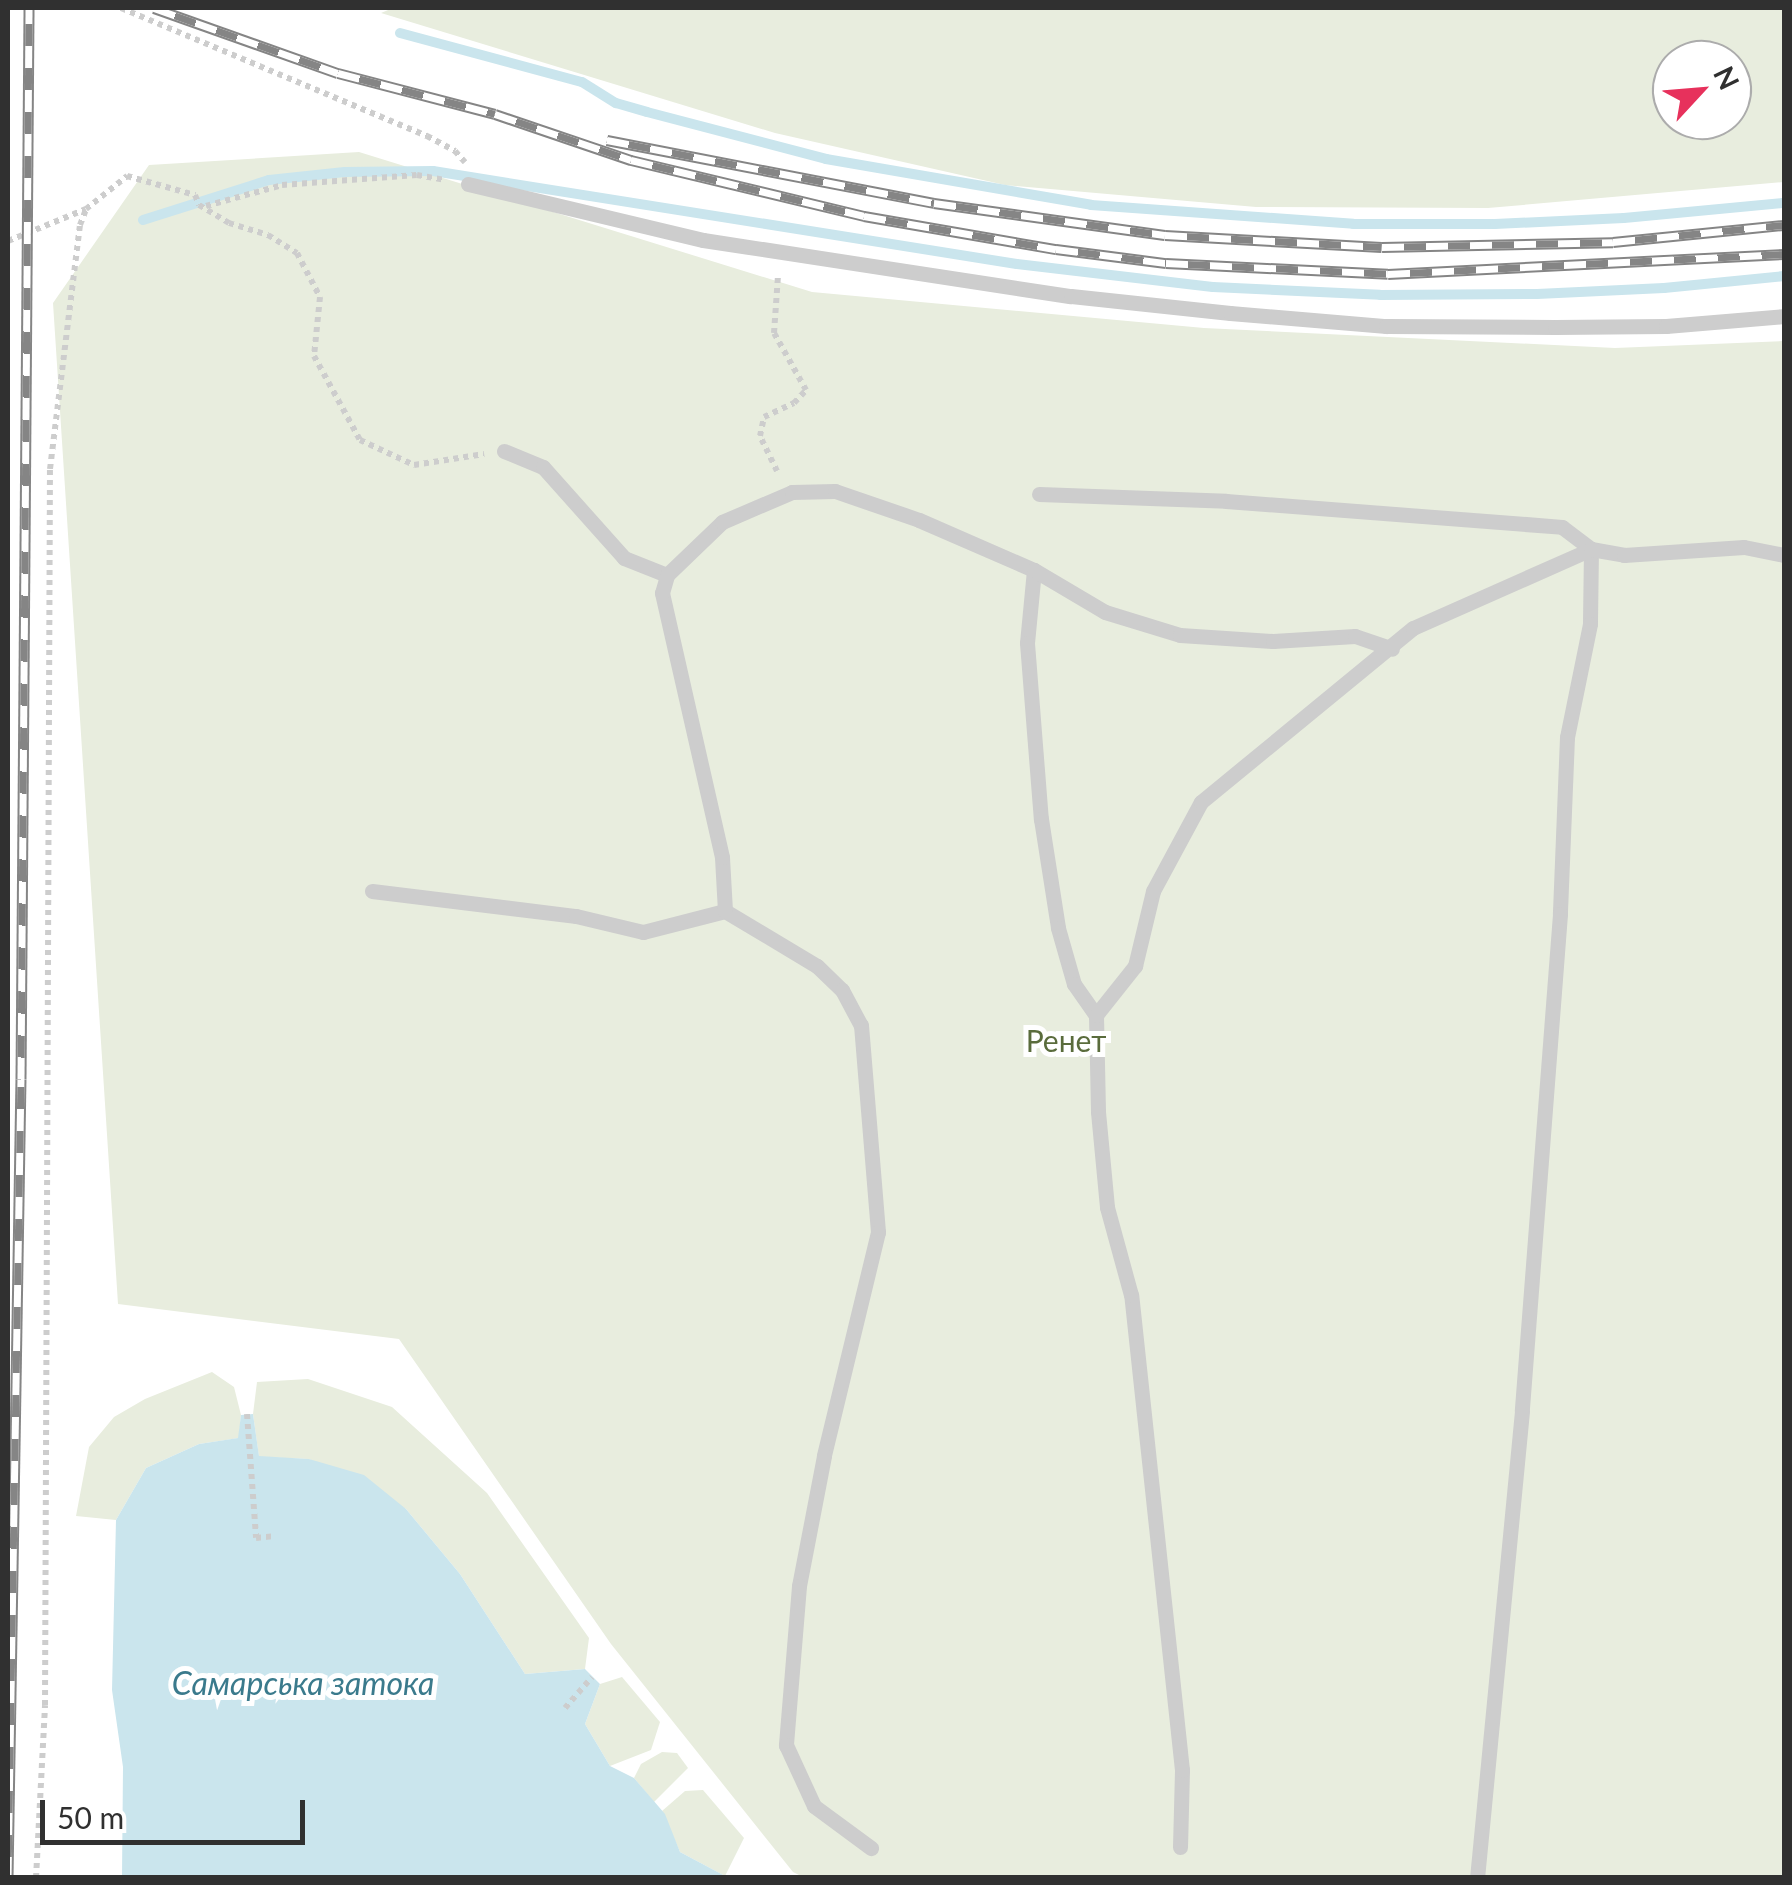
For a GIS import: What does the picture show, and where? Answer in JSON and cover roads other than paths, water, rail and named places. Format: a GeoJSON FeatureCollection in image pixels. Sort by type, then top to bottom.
{"type":"FeatureCollection","features":[{"type":"Feature","properties":{"kind":"lane"},"geometry":{"type":"LineString","coordinates":[[469,177],[703,240],[1071,296],[1386,326],[1666,326],[1784,316]]}},
{"type":"Feature","properties":{"kind":"lane"},"geometry":{"type":"LineString","coordinates":[[504,452],[543,467],[624,558],[667,575]]}},
{"type":"Feature","properties":{"kind":"lane"},"geometry":{"type":"LineString","coordinates":[[725,910],[722,857],[662,592],[667,575],[722,522],[792,492],[835,491],[988,547],[1105,612],[1180,634],[1273,641],[1355,636],[1392,649]]}},
{"type":"Feature","properties":{"kind":"lane"},"geometry":{"type":"LineString","coordinates":[[1039,494],[1226,501],[1562,527],[1591,549],[1624,556],[1744,547],[1784,555]]}},
{"type":"Feature","properties":{"kind":"lane"},"geometry":{"type":"LineString","coordinates":[[1096,1015],[1134,966],[1153,891],[1201,802],[1392,649],[1412,628],[1591,549]]}},
{"type":"Feature","properties":{"kind":"lane"},"geometry":{"type":"LineString","coordinates":[[1477,1878],[1524,1392],[1560,914],[1567,737],[1590,624],[1591,549]]}},
{"type":"Feature","properties":{"kind":"lane"},"geometry":{"type":"LineString","coordinates":[[1034,570],[1027,644],[1042,819],[1058,928],[1074,984],[1096,1015],[1098,1111],[1107,1207],[1131,1295],[1180,1750],[1180,1848]]}},
{"type":"Feature","properties":{"kind":"lane"},"geometry":{"type":"LineString","coordinates":[[372,891],[576,916],[643,932],[725,910],[817,966],[842,990],[864,1038],[878,1232],[824,1456],[799,1586],[786,1745],[814,1806],[872,1848]]}},
{"type":"Feature","properties":{"kind":"water","name":"Самарська затока"},"geometry":{"type":"Polygon","coordinates":[[[253,1414],[259,1456],[309,1459],[364,1475],[406,1509],[460,1574],[525,1674],[585,1669],[600,1684],[585,1724],[610,1766],[634,1778],[665,1814],[680,1852],[727,1877],[122,1877],[123,1767],[112,1690],[116,1520],[146,1468],[199,1444],[238,1438],[241,1415],[253,1414]]]}},
{"type":"Feature","properties":{"kind":"waterway"},"geometry":{"type":"LineString","coordinates":[[400,33],[582,82],[616,103],[826,159],[1091,205],[1353,224],[1495,224],[1624,218],[1784,203]]}},
{"type":"Feature","properties":{"kind":"waterway"},"geometry":{"type":"LineString","coordinates":[[143,220],[269,180],[345,172],[433,171],[1017,264],[1213,287],[1380,295],[1537,294],[1664,288],[1784,276]]}},
{"type":"Feature","properties":{"kind":"railway"},"geometry":{"type":"LineString","coordinates":[[8,1878],[21,1079],[29,8]]}},
{"type":"Feature","properties":{"kind":"railway"},"geometry":{"type":"LineString","coordinates":[[154,8],[338,73],[495,114],[631,160],[864,216],[1056,249],[1166,263],[1388,274],[1784,254]]}},
{"type":"Feature","properties":{"kind":"railway"},"geometry":{"type":"LineString","coordinates":[[607,140],[934,203],[1165,235],[1382,247],[1613,242],[1784,225]]}},
{"type":"Feature","properties":{"kind":"park label","name":"Ренет"},"geometry":{"type":"Point","coordinates":[1066,1040]}}]}
